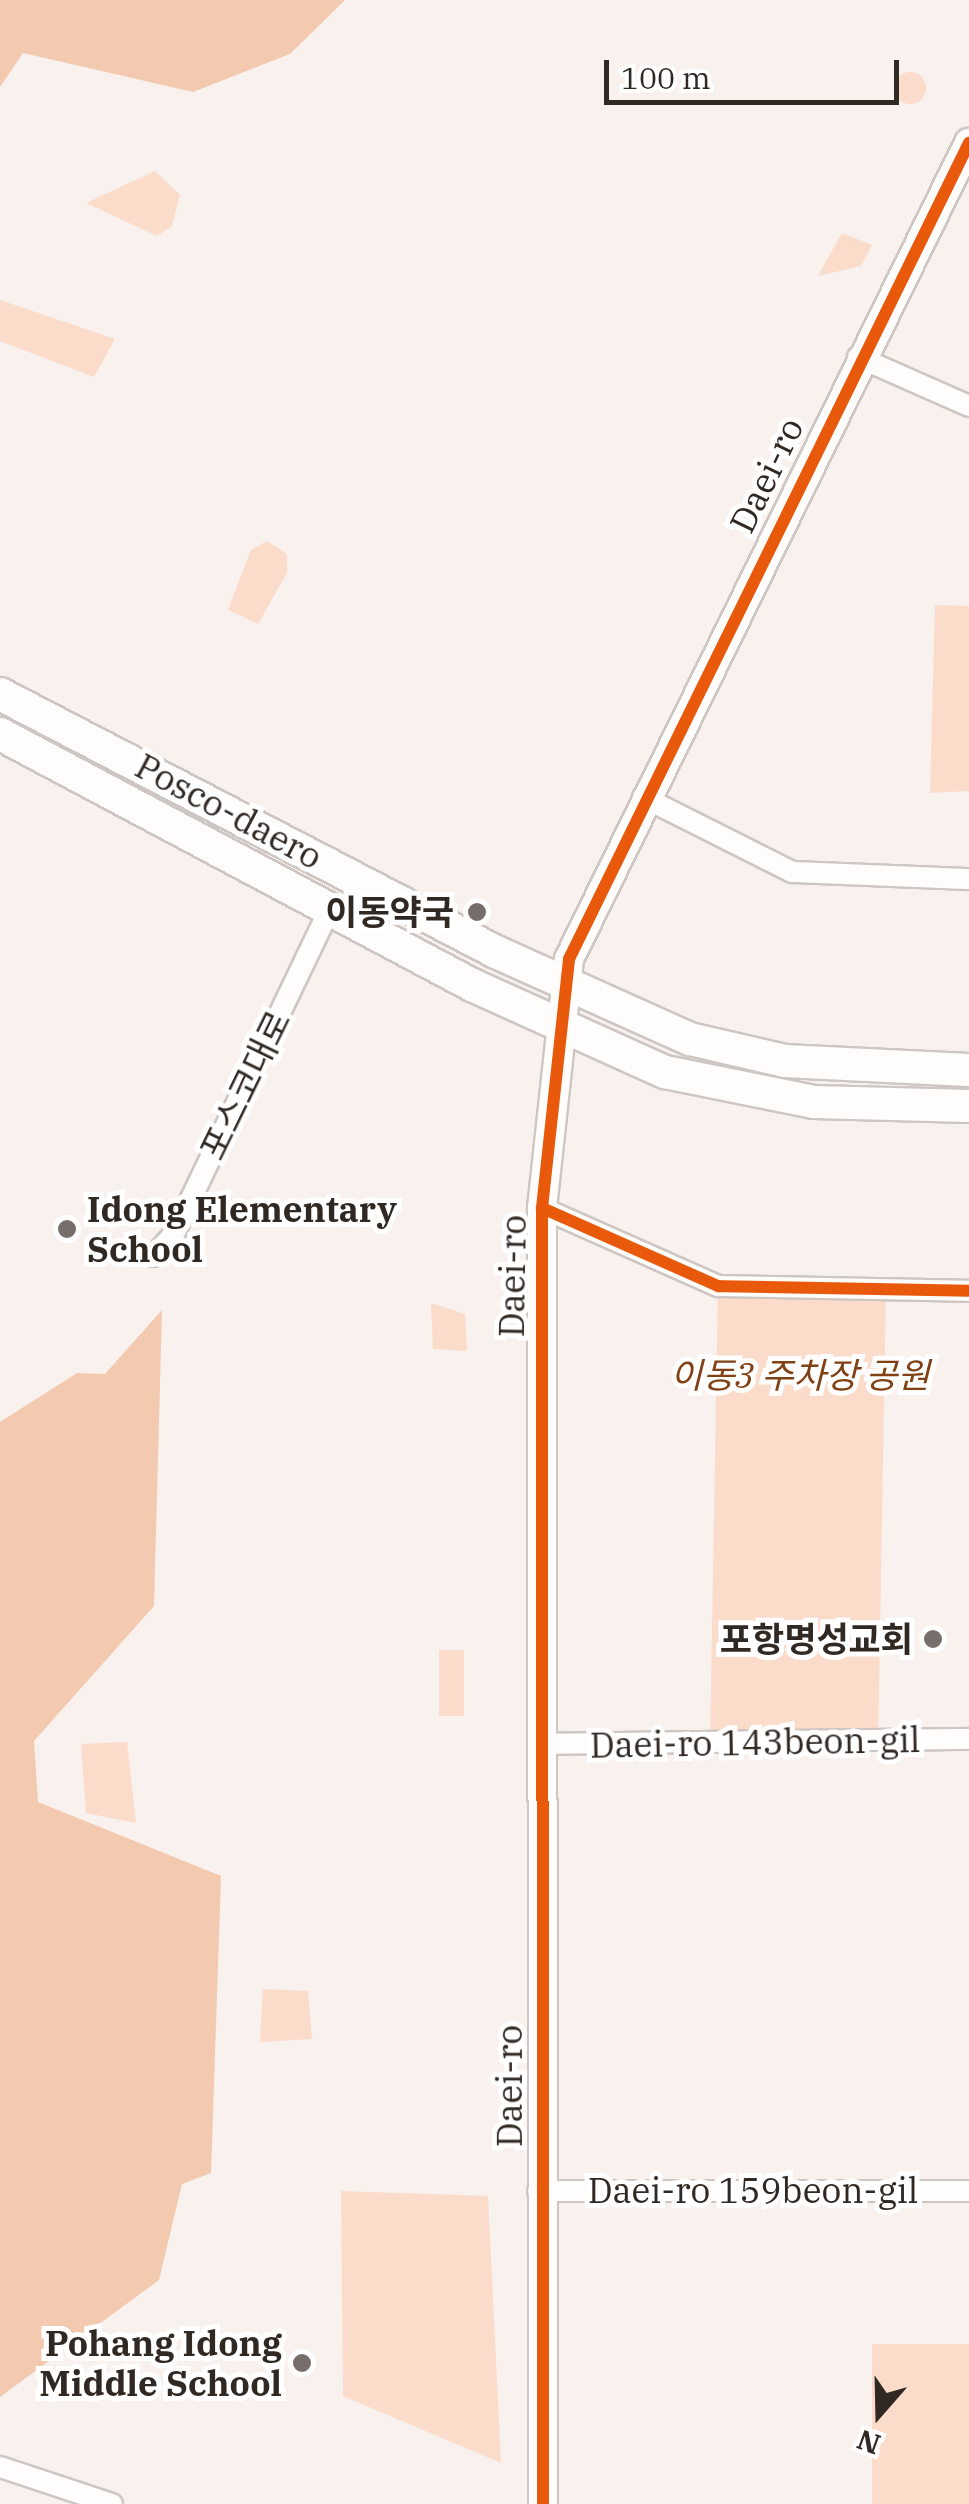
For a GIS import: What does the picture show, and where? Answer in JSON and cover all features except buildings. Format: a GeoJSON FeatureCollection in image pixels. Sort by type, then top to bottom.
{"type":"FeatureCollection","features":[{"type":"Feature","properties":{"kind":"main road","name":"Posco-daero"},"geometry":{"type":"LineString","coordinates":[[0,694],[566,984],[736,1052],[969,1070]]}},
{"type":"Feature","properties":{"kind":"main road","name":"Posco-daero"},"geometry":{"type":"LineString","coordinates":[[0,734],[558,1028],[665,1072],[771,1097],[969,1106]]}},
{"type":"Feature","properties":{"kind":"main road"},"geometry":{"type":"LineString","coordinates":[[215,846],[216,824],[231,812]]}},
{"type":"Feature","properties":{"kind":"street","name":"Daei-ro"},"geometry":{"type":"LineString","coordinates":[[543,2504],[538,2192],[542,1208],[558,1028],[575,941],[858,357],[969,142]]}},
{"type":"Feature","properties":{"kind":"street"},"geometry":{"type":"LineString","coordinates":[[858,357],[969,406]]}},
{"type":"Feature","properties":{"kind":"street"},"geometry":{"type":"LineString","coordinates":[[644,797],[792,872],[969,879]]}},
{"type":"Feature","properties":{"kind":"street","name":"포스코대로"},"geometry":{"type":"LineString","coordinates":[[154,1256],[174,1234],[330,909]]}},
{"type":"Feature","properties":{"kind":"street"},"geometry":{"type":"LineString","coordinates":[[542,1208],[718,1286],[969,1291]]}},
{"type":"Feature","properties":{"kind":"street","name":"Daei-ro 143beon-gil"},"geometry":{"type":"LineString","coordinates":[[540,1744],[873,1744],[969,1739]]}},
{"type":"Feature","properties":{"kind":"street","name":"Daei-ro 159beon-gil"},"geometry":{"type":"LineString","coordinates":[[538,2192],[969,2191]]}},
{"type":"Feature","properties":{"kind":"street"},"geometry":{"type":"LineString","coordinates":[[0,2466],[112,2504]]}},
{"type":"Feature","properties":{"kind":"green space"},"geometry":{"type":"Polygon","coordinates":[[[910,72],[921,77],[926,88],[921,99],[910,104],[899,99],[894,88],[899,77],[910,72]]]}},
{"type":"Feature","properties":{"kind":"green space"},"geometry":{"type":"Polygon","coordinates":[[[155,171],[180,195],[172,226],[157,236],[86,203],[155,171]]]}},
{"type":"Feature","properties":{"kind":"green space"},"geometry":{"type":"Polygon","coordinates":[[[842,233],[872,245],[861,266],[818,276],[842,233]]]}},
{"type":"Feature","properties":{"kind":"green space"},"geometry":{"type":"Polygon","coordinates":[[[0,300],[115,339],[94,377],[0,341],[0,300]]]}},
{"type":"Feature","properties":{"kind":"green space"},"geometry":{"type":"Polygon","coordinates":[[[267,541],[287,554],[287,573],[258,624],[228,610],[251,550],[267,541]]]}},
{"type":"Feature","properties":{"kind":"green space"},"geometry":{"type":"Polygon","coordinates":[[[935,605],[969,606],[969,791],[930,793],[935,605]]]}},
{"type":"Feature","properties":{"kind":"green space","name":"이동3 주차장 공원"},"geometry":{"type":"Polygon","coordinates":[[[718,1286],[886,1289],[878,1747],[710,1744],[718,1286]]]}},
{"type":"Feature","properties":{"kind":"green space"},"geometry":{"type":"Polygon","coordinates":[[[431,1303],[465,1314],[467,1351],[433,1349],[431,1303]]]}},
{"type":"Feature","properties":{"kind":"green space"},"geometry":{"type":"Polygon","coordinates":[[[439,1650],[464,1650],[464,1716],[439,1716],[439,1650]]]}},
{"type":"Feature","properties":{"kind":"green space"},"geometry":{"type":"Polygon","coordinates":[[[127,1742],[136,1823],[86,1813],[81,1744],[127,1742]]]}},
{"type":"Feature","properties":{"kind":"green space"},"geometry":{"type":"Polygon","coordinates":[[[263,1989],[308,1991],[312,2039],[260,2042],[263,1989]]]}},
{"type":"Feature","properties":{"kind":"green space"},"geometry":{"type":"Polygon","coordinates":[[[341,2191],[488,2196],[501,2463],[343,2396],[341,2191]]]}},
{"type":"Feature","properties":{"kind":"green space"},"geometry":{"type":"Polygon","coordinates":[[[872,2344],[969,2344],[969,2504],[872,2504],[872,2344]]]}},
{"type":"Feature","properties":{"kind":"shaded area"},"geometry":{"type":"Polygon","coordinates":[[[0,0],[345,0],[290,54],[193,92],[23,53],[0,87],[0,0]]]}},
{"type":"Feature","properties":{"kind":"shaded area"},"geometry":{"type":"Polygon","coordinates":[[[162,1310],[154,1606],[34,1741],[38,1802],[221,1876],[211,2173],[182,2184],[159,2280],[0,2397],[0,1422],[77,1373],[105,1374],[162,1310]]]}},
{"type":"Feature","properties":{"kind":"cycle path"},"geometry":{"type":"LineString","coordinates":[[543,2504],[542,1208],[569,959],[969,143]]}},
{"type":"Feature","properties":{"kind":"cycle path"},"geometry":{"type":"LineString","coordinates":[[542,1208],[718,1286],[969,1291]]}},
{"type":"Feature","properties":{"kind":"place","name":"이동약국"},"geometry":{"type":"Point","coordinates":[477,912]}},
{"type":"Feature","properties":{"kind":"place","name":"Idong Elementary School"},"geometry":{"type":"Point","coordinates":[67,1229]}},
{"type":"Feature","properties":{"kind":"place","name":"포항명성교회"},"geometry":{"type":"Point","coordinates":[933,1639]}},
{"type":"Feature","properties":{"kind":"place","name":"Pohang Idong Middle School"},"geometry":{"type":"Point","coordinates":[302,2363]}}]}
